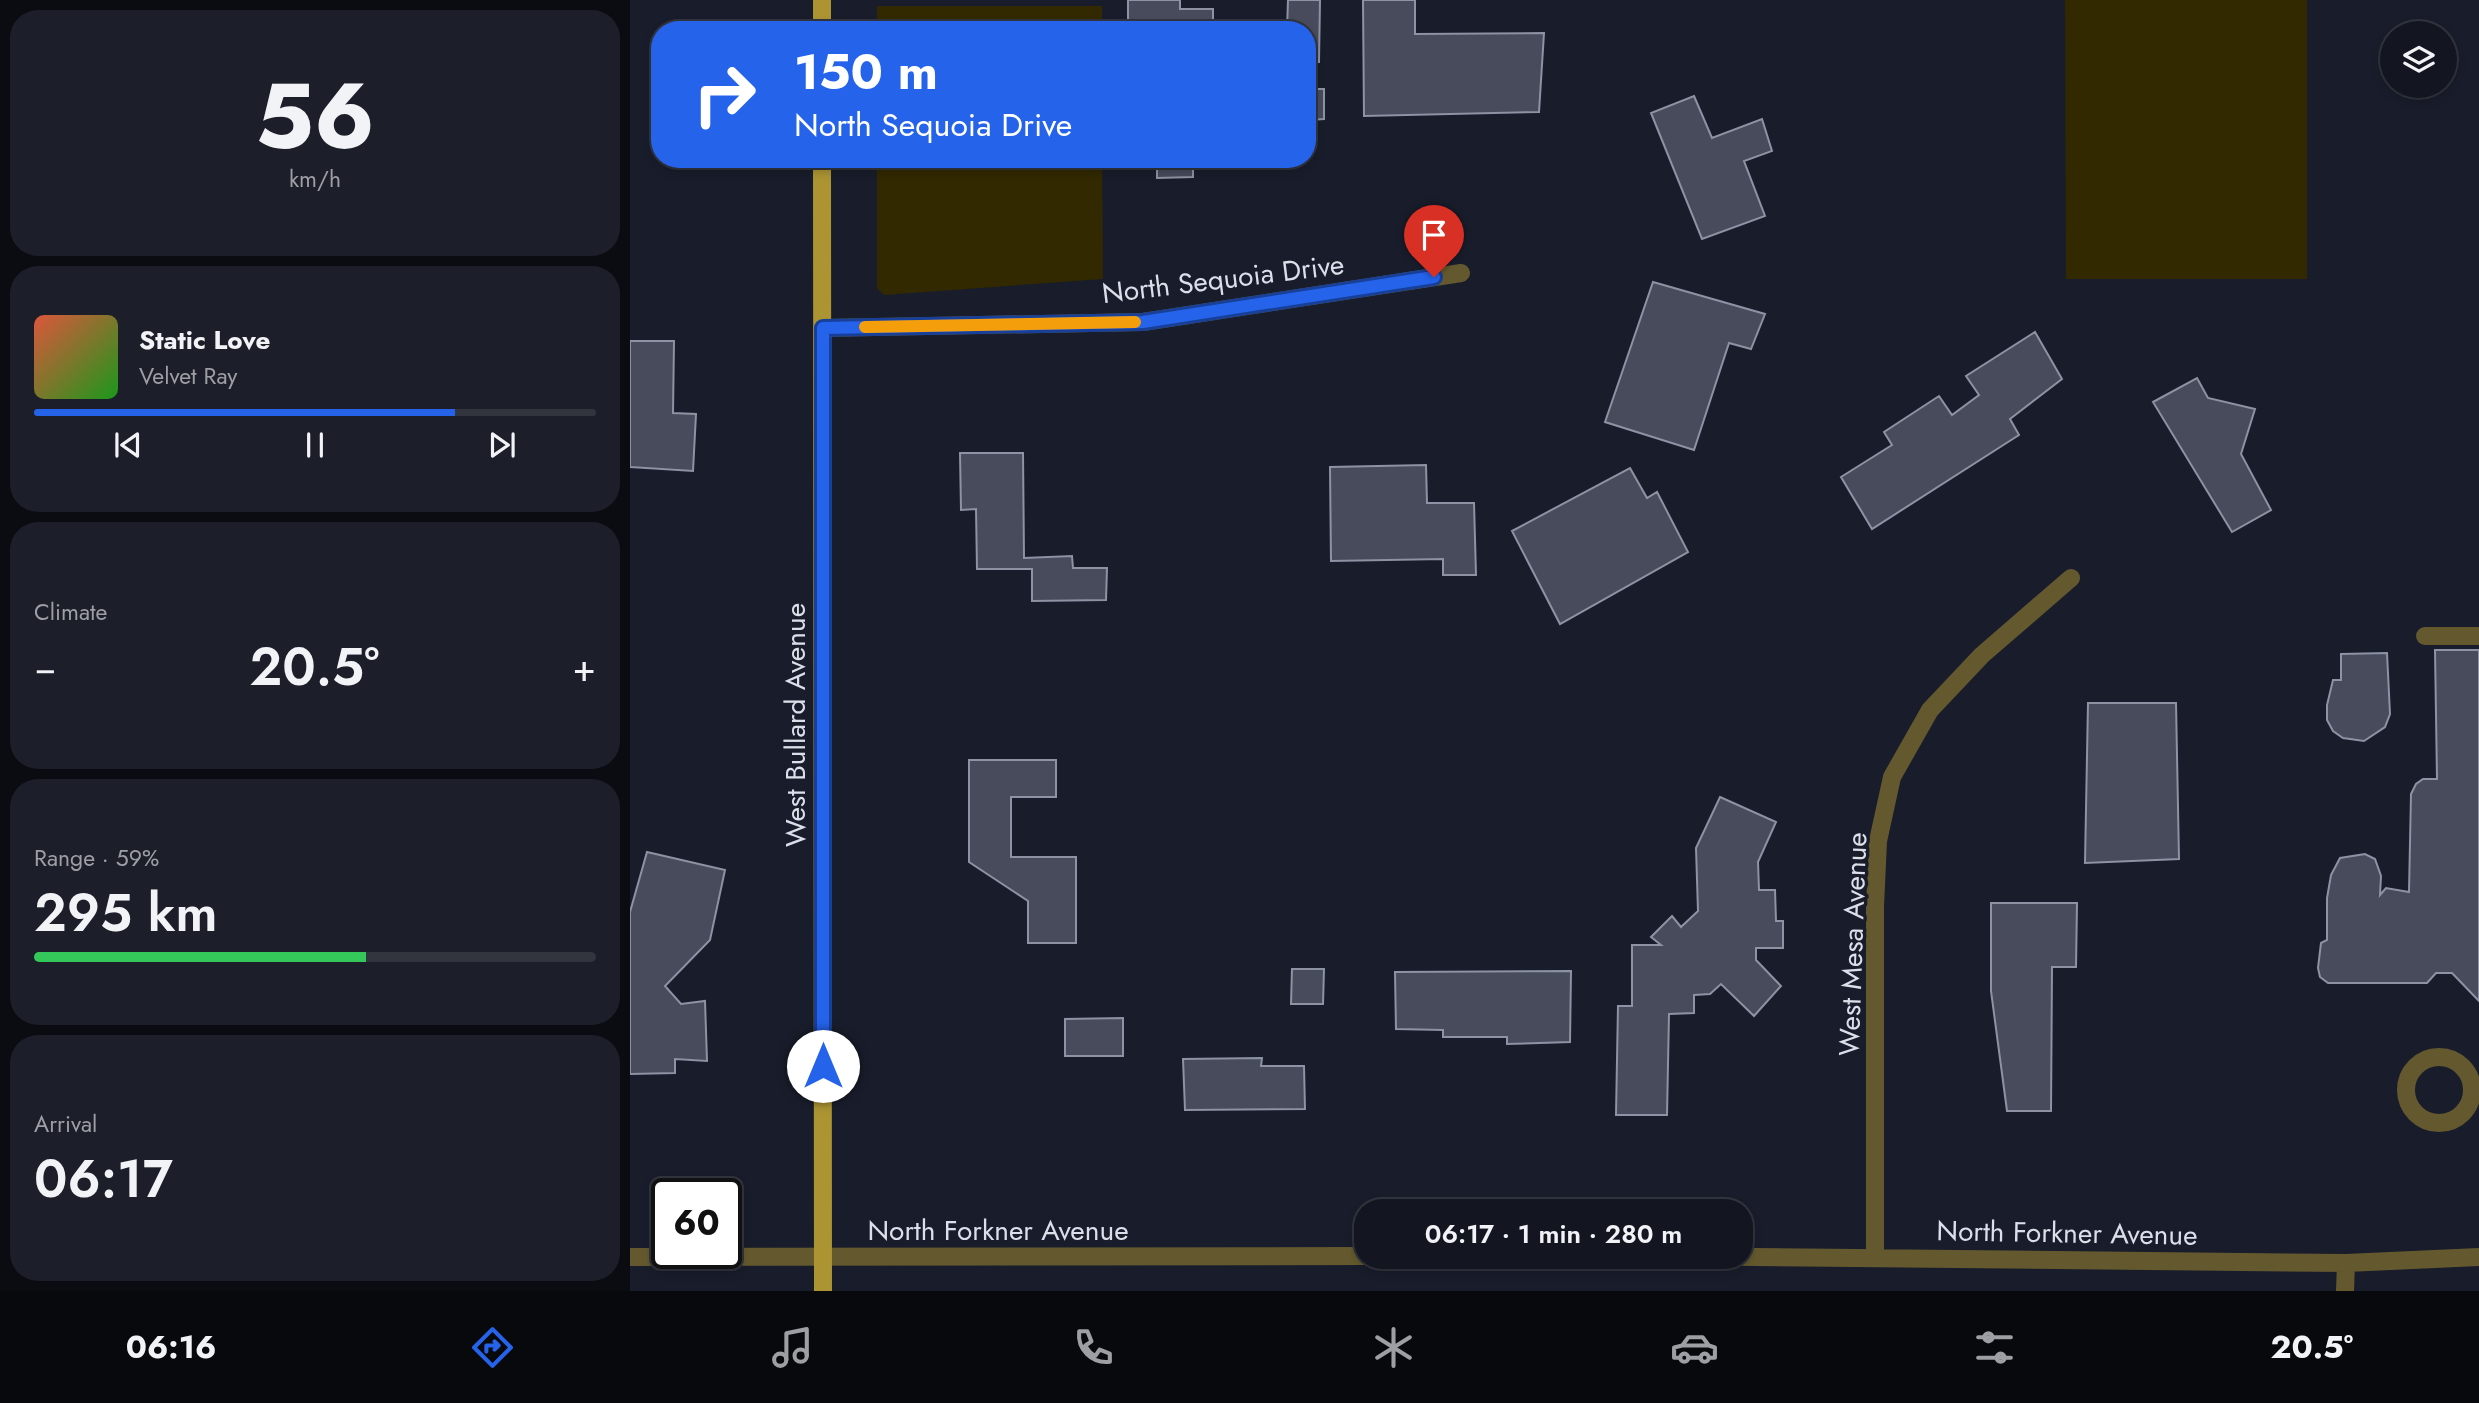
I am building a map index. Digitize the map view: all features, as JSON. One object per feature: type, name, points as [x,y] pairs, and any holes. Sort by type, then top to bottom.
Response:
[{"type":"main road","points":[[822,0],[822,21]]},
{"type":"main road","name":"West Bullard Avenue","points":[[822,168],[823,1291]]},
{"type":"street","name":"North Sequoia Drive","points":[[823,328],[1143,322],[1461,273]]},
{"type":"street","name":"West Mesa Avenue","points":[[1875,1258],[1875,906],[1878,842],[1892,777],[1930,710],[1982,655],[2071,578]]},
{"type":"street","points":[[2426,636],[2479,636]]},
{"type":"street","name":"North Forkner Avenue","points":[[630,1256],[1354,1256]]},
{"type":"street","name":"North Forkner Avenue","points":[[1753,1257],[2346,1263],[2479,1257]]},
{"type":"street","points":[[2345,1291],[2346,1263]]},
{"type":"shaded area","points":[[2065,0],[2307,0],[2307,279],[2066,279]]},
{"type":"shaded area","points":[[877,6],[1102,6],[1102,21],[877,21]]},
{"type":"shaded area","points":[[877,168],[1102,168],[1103,279],[884,295],[877,288]]},
{"type":"building","points":[[1128,0],[1180,0],[1180,9],[1213,9],[1213,21],[1128,21]]},
{"type":"building","points":[[1288,0],[1320,0],[1319,62],[1316,62],[1316,21],[1287,21]]},
{"type":"building","points":[[1363,0],[1415,0],[1415,34],[1544,33],[1539,112],[1364,116]]},
{"type":"building","points":[[1316,89],[1324,89],[1324,119],[1316,120]]},
{"type":"building","points":[[1694,96],[1712,138],[1762,119],[1772,151],[1744,161],[1765,216],[1702,239],[1651,113]]},
{"type":"building","points":[[1157,168],[1193,168],[1193,177],[1157,178]]},
{"type":"building","points":[[1653,282],[1765,314],[1751,349],[1729,343],[1694,450],[1605,422]]},
{"type":"building","points":[[2035,332],[2062,379],[2010,419],[2019,435],[1872,529],[1841,477],[1892,445],[1884,432],[1939,396],[1952,415],[1979,395],[1966,376]]},
{"type":"building","points":[[630,341],[674,341],[673,413],[696,414],[693,471],[630,467]]},
{"type":"building","points":[[2197,378],[2208,398],[2255,409],[2241,454],[2271,510],[2232,532],[2153,402]]},
{"type":"building","points":[[960,453],[1023,453],[1024,558],[1072,556],[1073,568],[1107,568],[1106,600],[1032,601],[1032,569],[977,569],[976,509],[961,510]]},
{"type":"building","points":[[1426,465],[1427,503],[1474,503],[1476,575],[1443,575],[1443,559],[1331,561],[1330,467]]},
{"type":"building","points":[[1630,468],[1647,498],[1657,492],[1688,552],[1560,624],[1512,531]]},
{"type":"building","points":[[2435,650],[2479,650],[2479,1001],[2452,973],[2436,973],[2427,983],[2328,983],[2320,977],[2318,968],[2321,943],[2327,940],[2327,898],[2331,875],[2340,858],[2365,854],[2375,859],[2381,876],[2380,895],[2386,888],[2409,892],[2411,794],[2416,784],[2423,779],[2437,779]]},
{"type":"building","points":[[2387,653],[2390,714],[2385,727],[2364,741],[2343,738],[2333,731],[2327,720],[2327,705],[2333,680],[2341,680],[2341,654]]},
{"type":"building","points":[[2088,703],[2176,703],[2179,859],[2085,863]]},
{"type":"building","points":[[969,760],[1056,760],[1056,797],[1011,797],[1011,857],[1076,857],[1076,943],[1028,943],[1028,901],[969,862]]},
{"type":"building","points":[[1720,797],[1776,822],[1758,862],[1759,890],[1775,890],[1776,921],[1783,921],[1783,948],[1756,948],[1756,960],[1781,986],[1754,1016],[1721,984],[1710,994],[1694,995],[1694,1013],[1669,1014],[1667,1115],[1616,1115],[1618,1006],[1632,1006],[1632,945],[1661,945],[1651,937],[1672,916],[1681,927],[1698,911],[1696,848]]},
{"type":"building","points":[[647,852],[725,870],[710,940],[665,986],[681,1004],[705,1001],[707,1061],[675,1059],[675,1073],[630,1074],[630,912]]},
{"type":"building","points":[[1991,903],[2077,903],[2076,967],[2052,967],[2051,1111],[2007,1111],[1991,991]]},
{"type":"building","points":[[1292,969],[1324,969],[1323,1004],[1291,1004]]},
{"type":"building","points":[[1571,971],[1570,1042],[1507,1044],[1507,1037],[1443,1037],[1443,1030],[1396,1029],[1395,972]]},
{"type":"building","points":[[1123,1018],[1123,1056],[1065,1056],[1065,1019]]},
{"type":"building","points":[[1262,1058],[1261,1066],[1304,1066],[1305,1109],[1185,1110],[1183,1059]]},
{"type":"slow traffic","points":[[865,327],[1135,322]]},
{"type":"route","points":[[823,1066],[823,328],[1143,322],[1434,277]]}]
